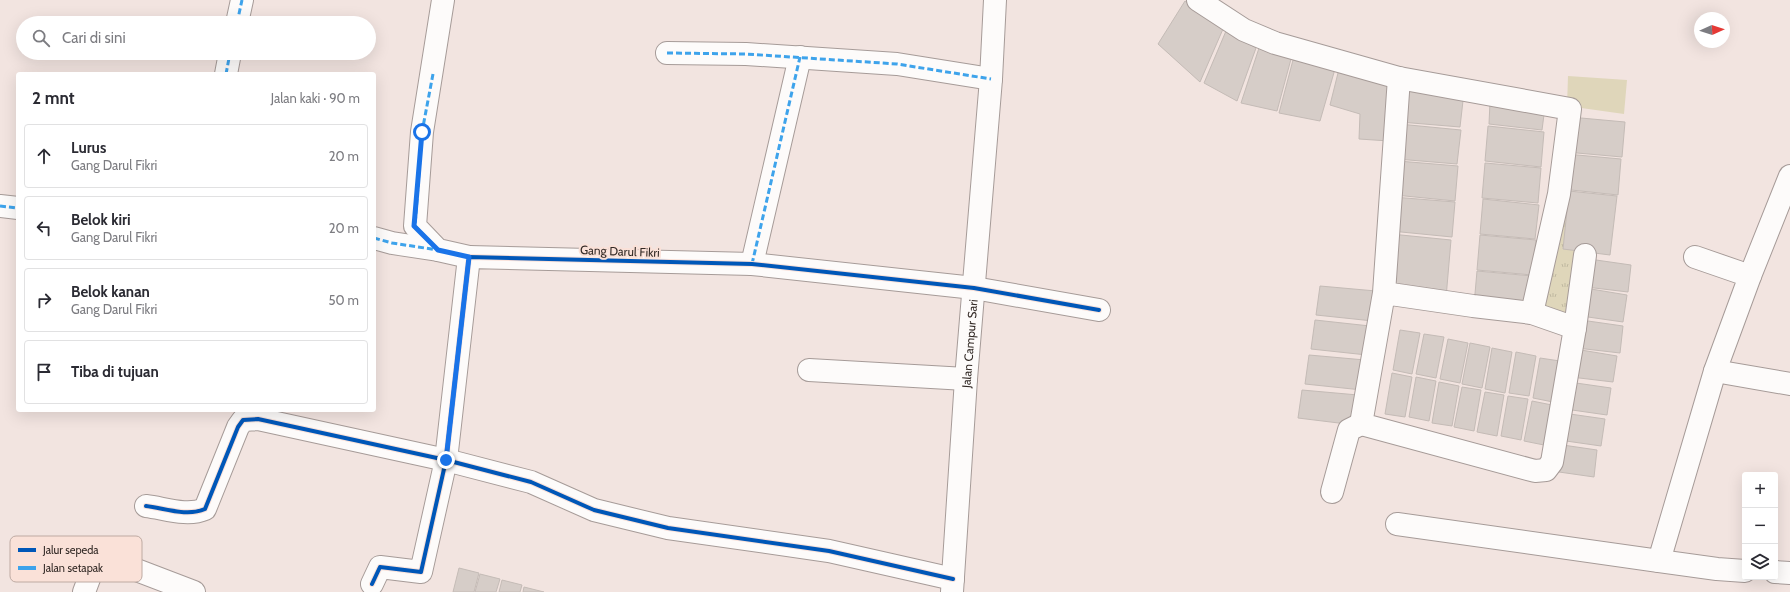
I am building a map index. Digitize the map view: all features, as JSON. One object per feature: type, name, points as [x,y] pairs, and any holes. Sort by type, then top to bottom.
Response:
[{"type":"street","points":[[239,16],[242,0]]},
{"type":"street","points":[[438,250],[414,226],[422,132],[443,0]]},
{"type":"street","name":"Jalan Campur Sari","points":[[952,585],[995,0]]},
{"type":"street","points":[[1198,0],[1244,30],[1275,43],[1399,78],[1570,109],[1559,194],[1532,313]]},
{"type":"street","points":[[667,53],[746,54],[897,64],[990,79]]},
{"type":"street","points":[[752,264],[800,57]]},
{"type":"street","points":[[226,72],[229,60]]},
{"type":"street","points":[[1361,424],[1384,294],[1399,78]]},
{"type":"street","points":[[1659,560],[1715,371],[1750,276],[1790,176]]},
{"type":"street","points":[[0,206],[16,208]]},
{"type":"street","name":"Gang Darul Fikri","points":[[376,239],[392,243],[438,250],[469,257],[752,264],[974,288],[1099,310]]},
{"type":"street","points":[[1332,492],[1349,430],[1361,424],[1536,470],[1546,470],[1552,462],[1575,328],[1585,255]]},
{"type":"street","points":[[372,584],[380,567],[421,572],[446,460],[469,257]]},
{"type":"street","points":[[1695,257],[1750,276]]},
{"type":"street","points":[[1384,294],[1532,313],[1575,328]]},
{"type":"street","points":[[809,370],[966,379]]},
{"type":"street","points":[[1715,371],[1790,384]]},
{"type":"street","points":[[146,506],[189,512],[198,512],[205,509],[238,427],[243,420],[258,419],[446,460],[531,482],[594,510],[668,528],[829,551],[952,585]]},
{"type":"street","points":[[1396,524],[1717,569],[1742,570]]},
{"type":"street","points":[[142,572],[194,592]]},
{"type":"street","points":[[1778,572],[1790,573]]},
{"type":"street","points":[[84,592],[88,582]]},
{"type":"green space","points":[[1568,76],[1627,80],[1624,114],[1567,106]]},
{"type":"green space","points":[[1559,194],[1585,257],[1575,328],[1532,313]]},
{"type":"building","points":[[1185,1],[1223,29],[1200,82],[1158,44]]},
{"type":"building","points":[[1226,31],[1256,48],[1237,101],[1204,83]]},
{"type":"building","points":[[1259,48],[1291,59],[1277,111],[1241,103]]},
{"type":"building","points":[[1293,60],[1335,69],[1320,121],[1279,113]]},
{"type":"building","points":[[1339,69],[1394,82],[1389,141],[1359,139],[1360,114],[1330,105]]},
{"type":"building","points":[[1403,86],[1464,92],[1460,127],[1400,122]]},
{"type":"building","points":[[1490,102],[1545,107],[1542,130],[1489,124]]},
{"type":"building","points":[[1570,117],[1625,122],[1622,157],[1566,152]]},
{"type":"building","points":[[1399,124],[1461,130],[1457,164],[1397,159]]},
{"type":"building","points":[[1488,126],[1544,132],[1541,167],[1485,161]]},
{"type":"building","points":[[1566,154],[1621,159],[1618,195],[1562,189]]},
{"type":"building","points":[[1398,161],[1458,166],[1455,201],[1395,195]]},
{"type":"building","points":[[1485,163],[1541,168],[1538,203],[1482,198]]},
{"type":"building","points":[[1569,191],[1617,196],[1610,255],[1563,249]]},
{"type":"building","points":[[1393,197],[1455,202],[1452,237],[1391,231]]},
{"type":"building","points":[[1483,199],[1539,205],[1535,239],[1480,234]]},
{"type":"building","points":[[1391,234],[1451,240],[1446,298],[1388,291]]},
{"type":"building","points":[[1480,235],[1536,240],[1532,275],[1477,270]]},
{"type":"building","points":[[1589,259],[1631,265],[1628,292],[1586,287]]},
{"type":"building","points":[[1477,271],[1532,276],[1529,311],[1474,305]]},
{"type":"building","points":[[1320,286],[1376,291],[1373,321],[1316,315]]},
{"type":"building","points":[[1585,288],[1627,295],[1623,322],[1581,316]]},
{"type":"building","points":[[1315,320],[1370,326],[1367,355],[1311,349]]},
{"type":"building","points":[[1581,320],[1623,326],[1620,353],[1577,348]]},
{"type":"building","points":[[1400,330],[1420,333],[1412,374],[1393,370]]},
{"type":"building","points":[[1424,334],[1444,337],[1436,378],[1416,374]]},
{"type":"building","points":[[1448,339],[1468,343],[1460,383],[1440,379]]},
{"type":"building","points":[[1470,343],[1490,347],[1482,388],[1462,384]]},
{"type":"building","points":[[1492,348],[1512,352],[1505,393],[1485,389]]},
{"type":"building","points":[[1575,349],[1617,356],[1613,382],[1571,377]]},
{"type":"building","points":[[1516,352],[1536,356],[1529,396],[1509,393]]},
{"type":"building","points":[[1309,355],[1365,360],[1362,390],[1305,384]]},
{"type":"building","points":[[1540,358],[1560,361],[1553,402],[1533,398]]},
{"type":"building","points":[[1392,373],[1412,377],[1405,417],[1385,414]]},
{"type":"building","points":[[1416,377],[1436,381],[1429,421],[1409,417]]},
{"type":"building","points":[[1439,382],[1459,386],[1452,426],[1432,423]]},
{"type":"building","points":[[1569,382],[1611,388],[1607,415],[1565,409]]},
{"type":"building","points":[[1462,387],[1481,390],[1474,431],[1454,427]]},
{"type":"building","points":[[1302,390],[1358,395],[1355,425],[1298,418]]},
{"type":"building","points":[[1485,392],[1504,395],[1497,436],[1477,432]]},
{"type":"building","points":[[1508,396],[1528,399],[1521,440],[1501,436]]},
{"type":"building","points":[[1532,401],[1552,405],[1544,445],[1524,441]]},
{"type":"building","points":[[1563,413],[1605,419],[1601,446],[1559,440]]},
{"type":"building","points":[[1556,444],[1597,450],[1594,477],[1552,471]]},
{"type":"building","points":[[459,568],[479,573],[474,592],[453,592]]},
{"type":"building","points":[[480,574],[500,579],[496,592],[475,592]]},
{"type":"building","points":[[502,580],[522,585],[520,592],[499,592]]},
{"type":"building","points":[[524,587],[544,592],[523,592]]},
{"type":"marked path","points":[[239,16],[242,0]]},
{"type":"marked path","points":[[667,53],[746,54],[897,64],[991,79]]},
{"type":"marked path","points":[[752,264],[800,57]]},
{"type":"marked path","points":[[226,72],[229,60]]},
{"type":"marked path","points":[[433,74],[422,132],[415,226],[438,250],[469,257]]},
{"type":"marked path","points":[[0,206],[16,208]]},
{"type":"marked path","points":[[376,239],[392,243],[438,250]]},
{"type":"cycle path","points":[[372,584],[380,567],[421,572],[446,460],[469,257],[752,264],[974,288],[1099,310]]},
{"type":"cycle path","points":[[146,506],[183,512],[205,509],[238,427],[243,420],[258,419],[446,460],[531,482],[594,510],[668,528],[829,551],[953,579]]},
{"type":"route","points":[[422,132],[414,226],[438,250],[469,257],[446,460]]}]
